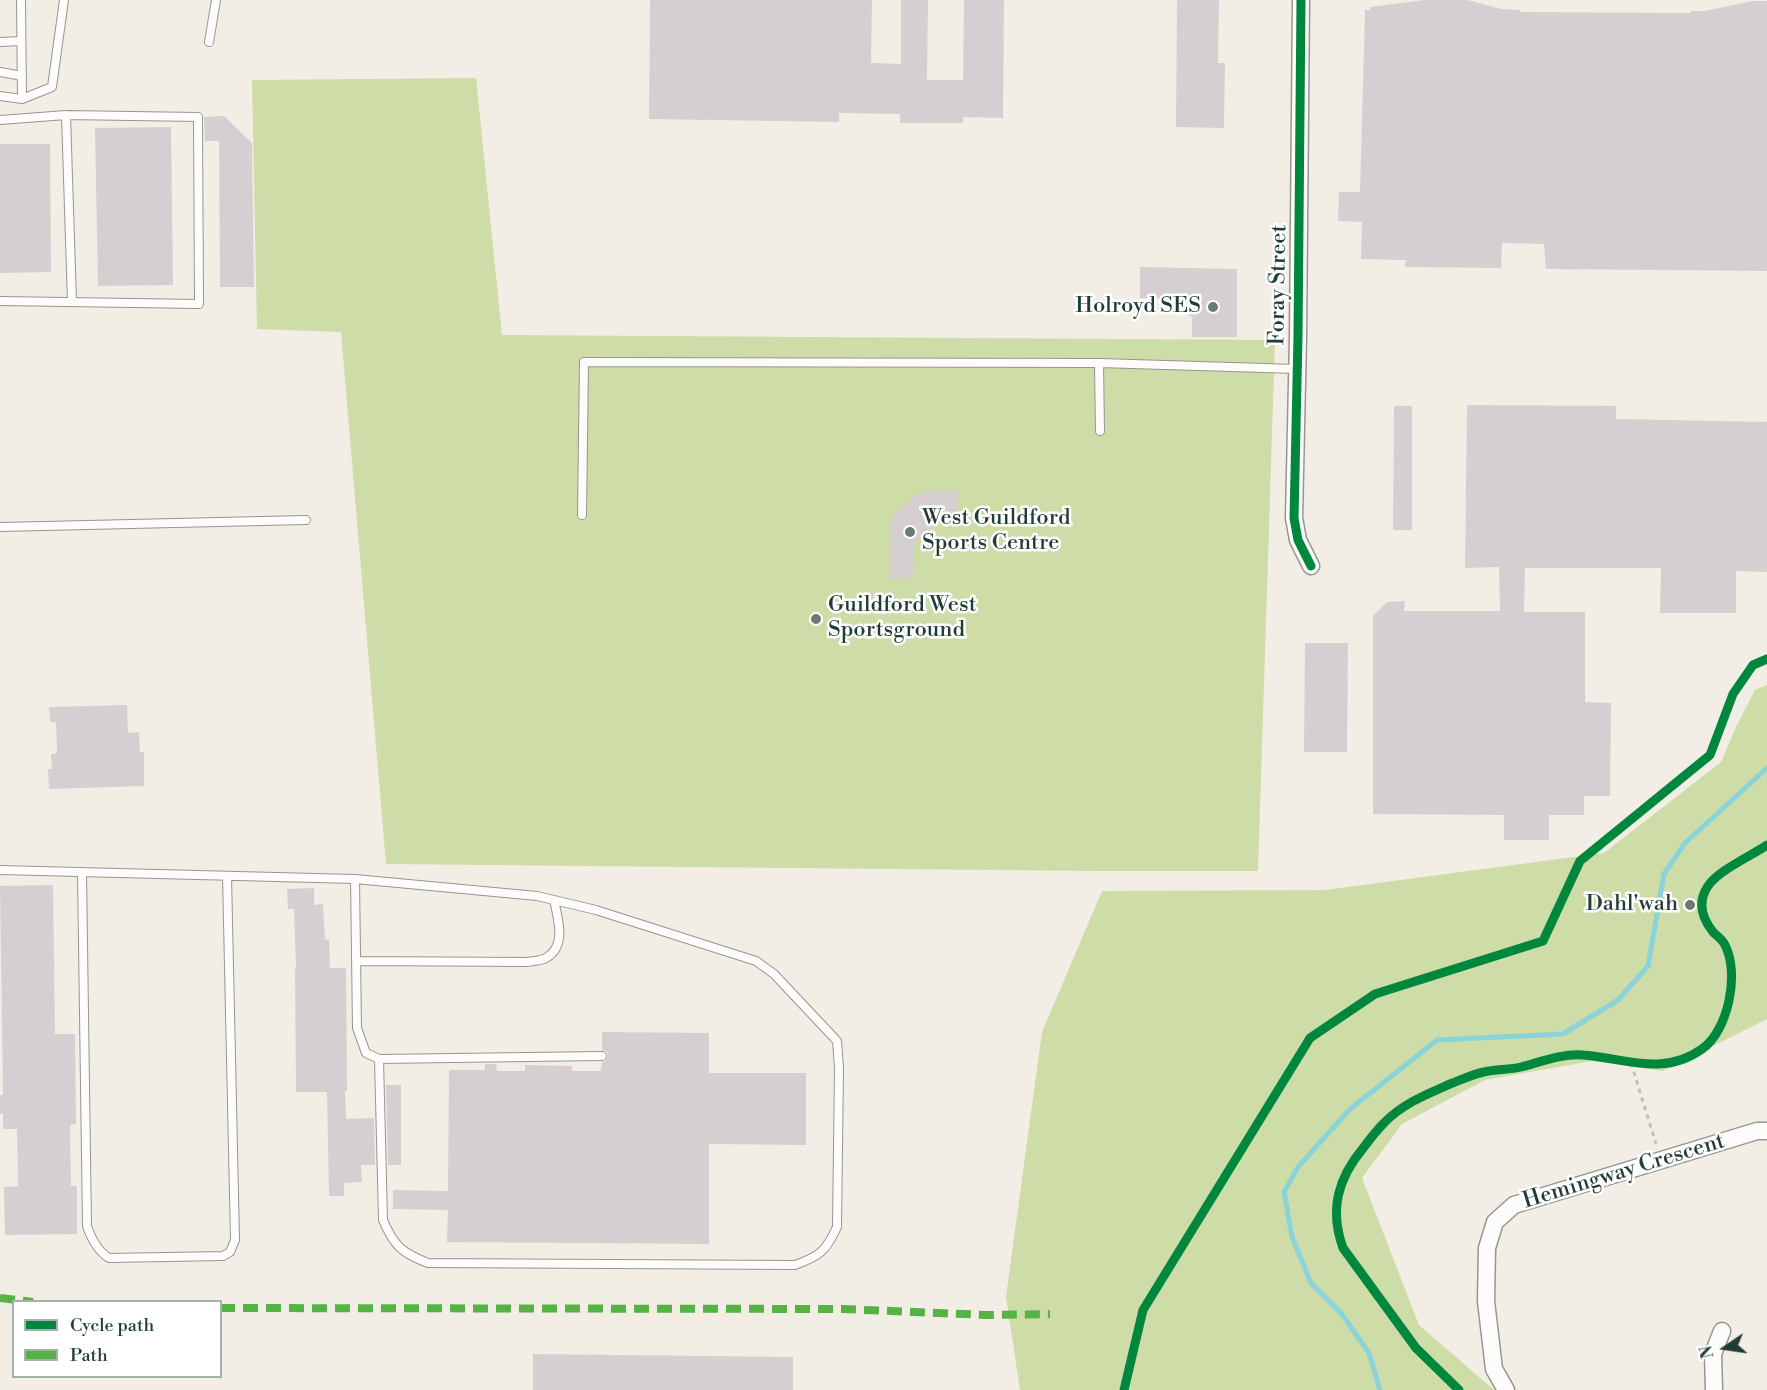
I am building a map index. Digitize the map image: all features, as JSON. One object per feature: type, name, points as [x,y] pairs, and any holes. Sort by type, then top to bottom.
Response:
[{"type":"street","name":"Foray Street","points":[[1301,0],[1298,369],[1294,518],[1298,540],[1311,566]]},
{"type":"street","name":"Hemingway Crescent","points":[[1506,1390],[1494,1369],[1486,1301],[1486,1248],[1495,1222],[1514,1205],[1757,1131],[1767,1131]]},
{"type":"street","points":[[1714,1390],[1713,1354],[1722,1331]]},
{"type":"lane","points":[[21,0],[22,99]]},
{"type":"lane","points":[[0,96],[22,99],[52,87],[64,0]]},
{"type":"lane","points":[[209,42],[216,0]]},
{"type":"lane","points":[[0,42],[21,41]]},
{"type":"lane","points":[[0,72],[22,76]]},
{"type":"lane","points":[[66,115],[72,302]]},
{"type":"lane","points":[[0,120],[66,115],[198,117],[199,304],[0,301]]},
{"type":"lane","points":[[582,515],[584,362],[1100,363],[1298,369]]},
{"type":"lane","points":[[1100,363],[1100,431]]},
{"type":"lane","points":[[0,527],[306,520]]},
{"type":"lane","points":[[0,870],[355,879],[537,896],[596,910],[756,961],[774,974],[837,1041],[840,1068],[837,1227],[827,1247],[815,1258],[795,1265],[428,1263],[407,1255],[392,1241],[383,1220],[379,1059]]},
{"type":"lane","points":[[82,872],[87,1226],[91,1238],[109,1258],[223,1256],[230,1252],[235,1240],[227,876]]},
{"type":"lane","points":[[355,879],[357,1028],[366,1053],[379,1059],[602,1056]]},
{"type":"lane","points":[[356,961],[527,962],[545,959],[557,947],[560,927],[554,900]]},
{"type":"path","points":[[1631,1063],[1661,1160]]},
{"type":"green space","name":"Guildford West Sportsground","points":[[476,78],[502,335],[1275,340],[1258,871],[386,864],[341,332],[257,329],[252,80]]},
{"type":"green space","points":[[1767,685],[1767,1019],[1663,1071],[1592,1061],[1485,1080],[1402,1124],[1362,1178],[1419,1325],[1494,1390],[1020,1390],[1006,1297],[1042,1032],[1102,891],[1325,890],[1604,853],[1721,762],[1755,690]]},
{"type":"building","points":[[650,0],[872,0],[871,63],[901,64],[901,0],[928,0],[927,80],[963,80],[964,0],[1004,0],[1003,118],[963,117],[963,123],[900,123],[900,114],[839,113],[839,122],[649,119]]},
{"type":"building","points":[[1177,0],[1219,0],[1218,63],[1225,63],[1224,128],[1176,127]]},
{"type":"building","points":[[1425,0],[1468,0],[1501,9],[1520,10],[1520,12],[1691,13],[1691,11],[1705,11],[1753,1],[1767,1],[1767,271],[1546,269],[1544,244],[1502,243],[1501,268],[1405,267],[1406,260],[1361,259],[1362,222],[1338,221],[1339,192],[1360,192],[1365,10],[1370,10],[1370,7]]},
{"type":"building","points":[[224,116],[252,143],[254,287],[220,287],[219,141],[205,141],[204,117]]},
{"type":"building","points":[[171,127],[173,285],[98,286],[95,128]]},
{"type":"building","points":[[0,144],[50,144],[51,272],[0,273]]},
{"type":"building","name":"Holroyd SES","points":[[1140,267],[1237,269],[1237,337],[1192,337],[1189,299],[1140,298]]},
{"type":"building","points":[[1467,405],[1616,406],[1616,419],[1767,422],[1767,572],[1736,571],[1736,613],[1660,613],[1661,568],[1525,568],[1524,612],[1585,612],[1585,702],[1611,703],[1610,796],[1584,796],[1584,815],[1549,815],[1549,840],[1504,840],[1504,815],[1373,814],[1373,616],[1387,602],[1405,601],[1404,611],[1500,611],[1499,567],[1465,568]]},
{"type":"building","points":[[1394,406],[1412,406],[1412,530],[1393,530]]},
{"type":"building","name":"West Guildford Sports Centre","points":[[957,491],[958,519],[941,520],[914,544],[913,579],[890,579],[892,517],[918,493]]},
{"type":"building","points":[[1305,643],[1348,643],[1347,752],[1304,752]]},
{"type":"building","points":[[127,705],[128,733],[139,732],[140,752],[144,752],[144,786],[49,789],[48,769],[52,769],[51,754],[57,753],[56,722],[50,722],[49,707]]},
{"type":"building","points":[[53,885],[55,1034],[75,1034],[76,1124],[70,1125],[71,1186],[77,1186],[77,1234],[5,1235],[4,1187],[18,1186],[17,1129],[3,1129],[3,1114],[0,1114],[0,1095],[3,1095],[0,886]]},
{"type":"building","points":[[314,888],[314,905],[323,904],[325,940],[329,939],[330,968],[346,968],[346,1119],[374,1118],[375,1165],[361,1165],[362,1182],[344,1183],[344,1196],[329,1196],[327,1092],[296,1092],[294,909],[288,909],[287,889]]},
{"type":"building","points":[[602,1032],[709,1033],[709,1073],[806,1073],[806,1145],[709,1144],[709,1244],[447,1242],[448,1210],[393,1209],[393,1190],[448,1191],[449,1070],[485,1070],[485,1064],[496,1064],[497,1071],[525,1071],[525,1065],[572,1066],[572,1071],[601,1071],[602,1062],[606,1061],[608,1056],[607,1052],[602,1050]]},
{"type":"building","points":[[386,1085],[401,1085],[401,1165],[388,1165]]},
{"type":"building","points":[[533,1354],[793,1357],[793,1390],[533,1390]]},
{"type":"waterway","points":[[1380,1390],[1369,1353],[1341,1313],[1311,1283],[1292,1237],[1284,1192],[1298,1167],[1350,1109],[1437,1040],[1563,1034],[1618,1000],[1648,966],[1664,874],[1685,843],[1767,768]]},
{"type":"marked path","points":[[0,1298],[16,1300]]},
{"type":"marked path","points":[[222,1308],[843,1309],[986,1315],[1050,1314]]},
{"type":"cycle path","points":[[1301,0],[1294,518],[1298,540],[1311,566]]},
{"type":"cycle path","points":[[1124,1390],[1143,1310],[1310,1038],[1375,994],[1543,941],[1580,861],[1710,755],[1733,694],[1753,665],[1767,659]]},
{"type":"cycle path","points":[[1459,1390],[1416,1348],[1343,1248],[1339,1234],[1337,1207],[1338,1194],[1348,1170],[1391,1116],[1424,1096],[1471,1076],[1568,1055],[1658,1064],[1673,1062],[1702,1049],[1711,1041],[1725,1016],[1731,986],[1729,957],[1725,945],[1706,921],[1702,910],[1703,898],[1708,886],[1720,874],[1767,845]]},
{"type":"place","name":"Holroyd SES","points":[[1213,307]]},
{"type":"place","name":"West Guildford Sports Centre","points":[[910,532]]},
{"type":"place","name":"Guildford West Sportsground","points":[[816,619]]},
{"type":"place","name":"Dahl'wah","points":[[1690,905]]}]
